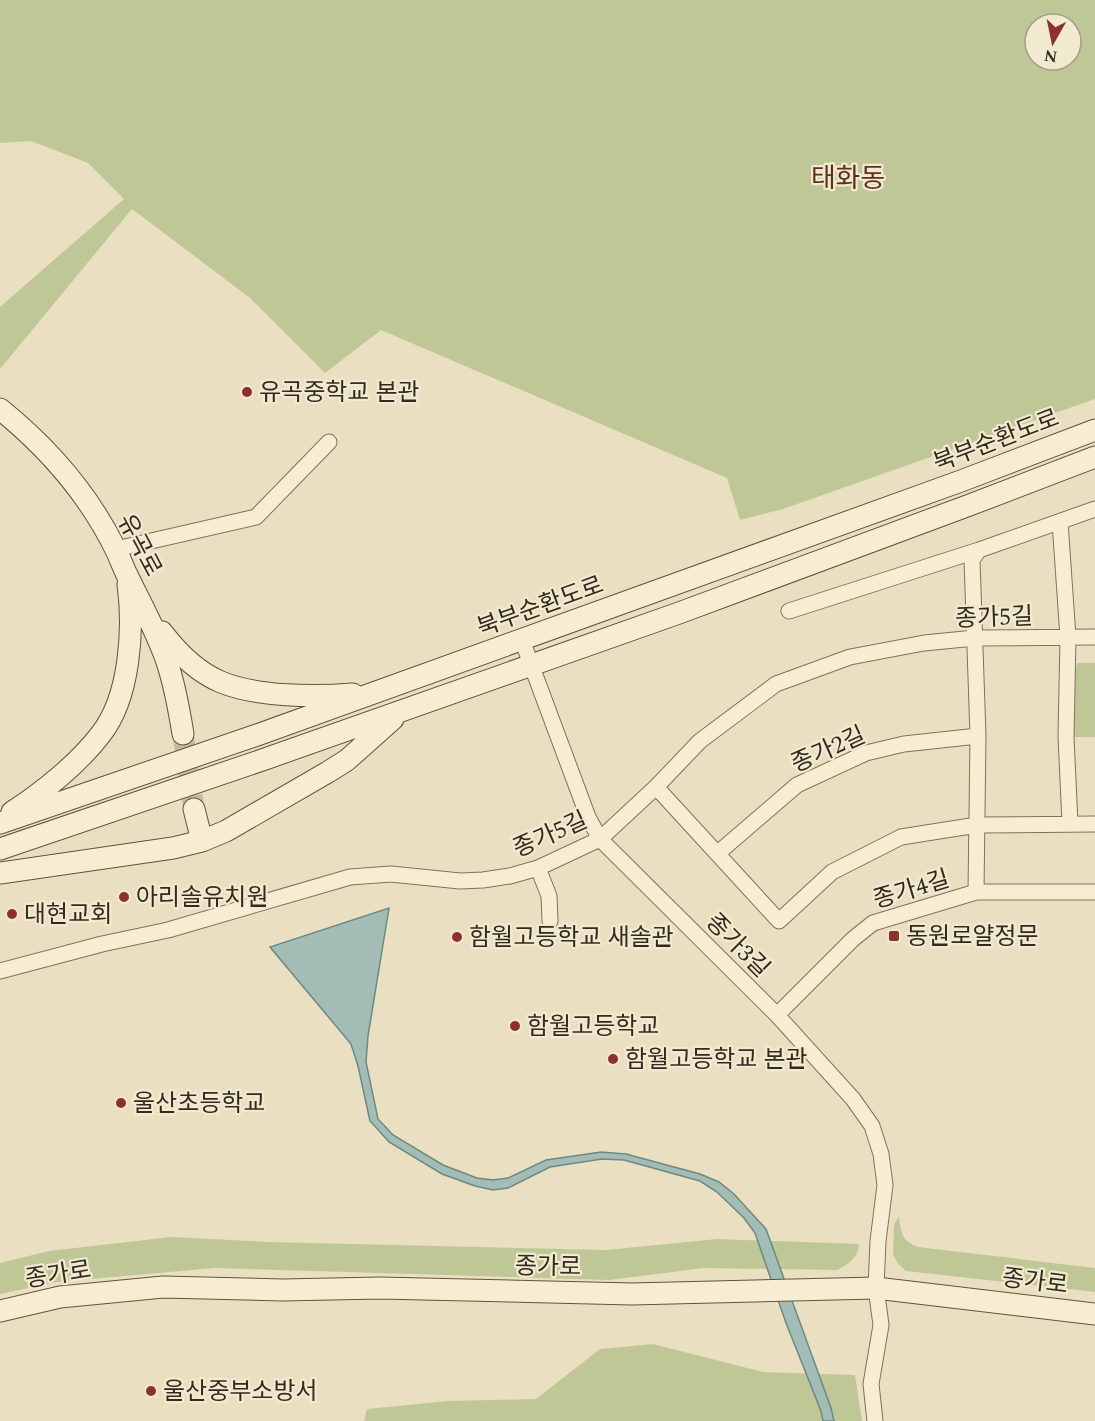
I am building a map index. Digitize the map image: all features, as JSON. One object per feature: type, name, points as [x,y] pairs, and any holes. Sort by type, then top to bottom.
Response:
[{"type":"main road","name":"유곡로","points":[[0,409],[25,429],[55,461],[95,514],[116,549],[146,609],[167,661],[178,700],[183,734]]},
{"type":"main road","name":"북부순환도로","points":[[0,822],[257,735],[961,482],[1095,430]]},
{"type":"main road","points":[[0,849],[403,711],[679,613],[1095,457]]},
{"type":"main road","points":[[0,822],[80,757],[102,733],[116,707],[125,678],[129,654],[131,615],[127,575]]},
{"type":"main road","points":[[146,609],[175,650],[204,673],[221,682],[260,691],[293,694],[333,695],[375,692]]},
{"type":"main road","points":[[0,873],[202,842],[226,831],[347,760],[403,711]]},
{"type":"main road","points":[[194,809],[202,842]]},
{"type":"main road","name":"종가로","points":[[0,1311],[60,1297],[163,1287],[282,1290],[380,1288],[632,1294],[876,1288],[1095,1314]]},
{"type":"street","points":[[116,549],[256,517],[328,442]]},
{"type":"street","points":[[789,611],[979,550],[1095,509]]},
{"type":"street","name":"종가5길","points":[[1060,522],[1068,637],[1066,737],[1070,823]]},
{"type":"street","points":[[976,892],[978,736],[972,560],[979,550]]},
{"type":"street","name":"종가5길","points":[[0,971],[102,944],[168,930],[350,877],[391,874],[460,881],[483,880],[510,876],[538,868],[600,839],[656,787],[700,741],[776,684],[850,657],[924,644],[975,638],[1095,637]]},
{"type":"street","name":"종가3길","points":[[522,640],[588,817],[600,839],[777,1016],[853,1099],[872,1126],[881,1154],[885,1185],[878,1241],[876,1288],[881,1325],[871,1384],[875,1421]]},
{"type":"street","name":"종가2길","points":[[718,853],[797,785],[866,753],[904,744],[978,736]]},
{"type":"street","points":[[656,787],[779,921],[832,872],[901,837],[977,825],[1095,824]]},
{"type":"street","points":[[538,868],[549,896],[550,921]]},
{"type":"street","name":"종가4길","points":[[777,1016],[853,939],[873,923],[976,892],[1095,892]]},
{"type":"green space","points":[[0,0],[1095,0],[1095,399],[783,509],[740,520],[727,478],[381,330],[325,373],[250,298],[132,209],[0,369],[0,307],[124,199],[88,163],[31,141],[0,143]]},
{"type":"green space","points":[[1078,663],[1095,663],[1095,737],[1071,737],[1071,673]]},
{"type":"green space","points":[[899,1217],[903,1236],[918,1247],[1095,1268],[1095,1292],[906,1271],[898,1264],[893,1254],[894,1224]]},
{"type":"green space","points":[[171,1237],[269,1242],[606,1250],[717,1239],[859,1244],[852,1260],[837,1270],[704,1268],[609,1280],[215,1268],[57,1282],[0,1294],[0,1263],[49,1251]]},
{"type":"green space","points":[[653,1344],[763,1372],[855,1375],[862,1421],[364,1421],[367,1409],[448,1401],[536,1399],[600,1349]]},
{"type":"water","points":[[389,908],[368,1036],[366,1062],[378,1119],[393,1135],[443,1165],[477,1178],[493,1180],[508,1178],[546,1160],[601,1152],[626,1154],[700,1174],[719,1182],[734,1194],[766,1229],[834,1421],[823,1421],[755,1233],[744,1218],[717,1192],[700,1181],[624,1160],[602,1159],[550,1167],[508,1188],[493,1190],[442,1174],[389,1142],[370,1121],[351,1044],[270,947]]},
{"type":"tunnel","points":[[183,734],[194,809]]},
{"type":"place","name":"유곡중학교 본관","points":[[247,392]]},
{"type":"place","name":"아리솔유치원","points":[[124,897]]},
{"type":"place","name":"대현교회","points":[[12,914]]},
{"type":"place","name":"동원로얄정문","points":[[894,936]]},
{"type":"place","name":"함월고등학교 새솔관","points":[[457,937]]},
{"type":"place","name":"함월고등학교","points":[[515,1026]]},
{"type":"place","name":"함월고등학교 본관","points":[[613,1059]]},
{"type":"place","name":"울산초등학교","points":[[121,1103]]},
{"type":"place","name":"울산중부소방서","points":[[151,1391]]},
{"type":"district","name":"태화동","points":[[848,178]]}]
